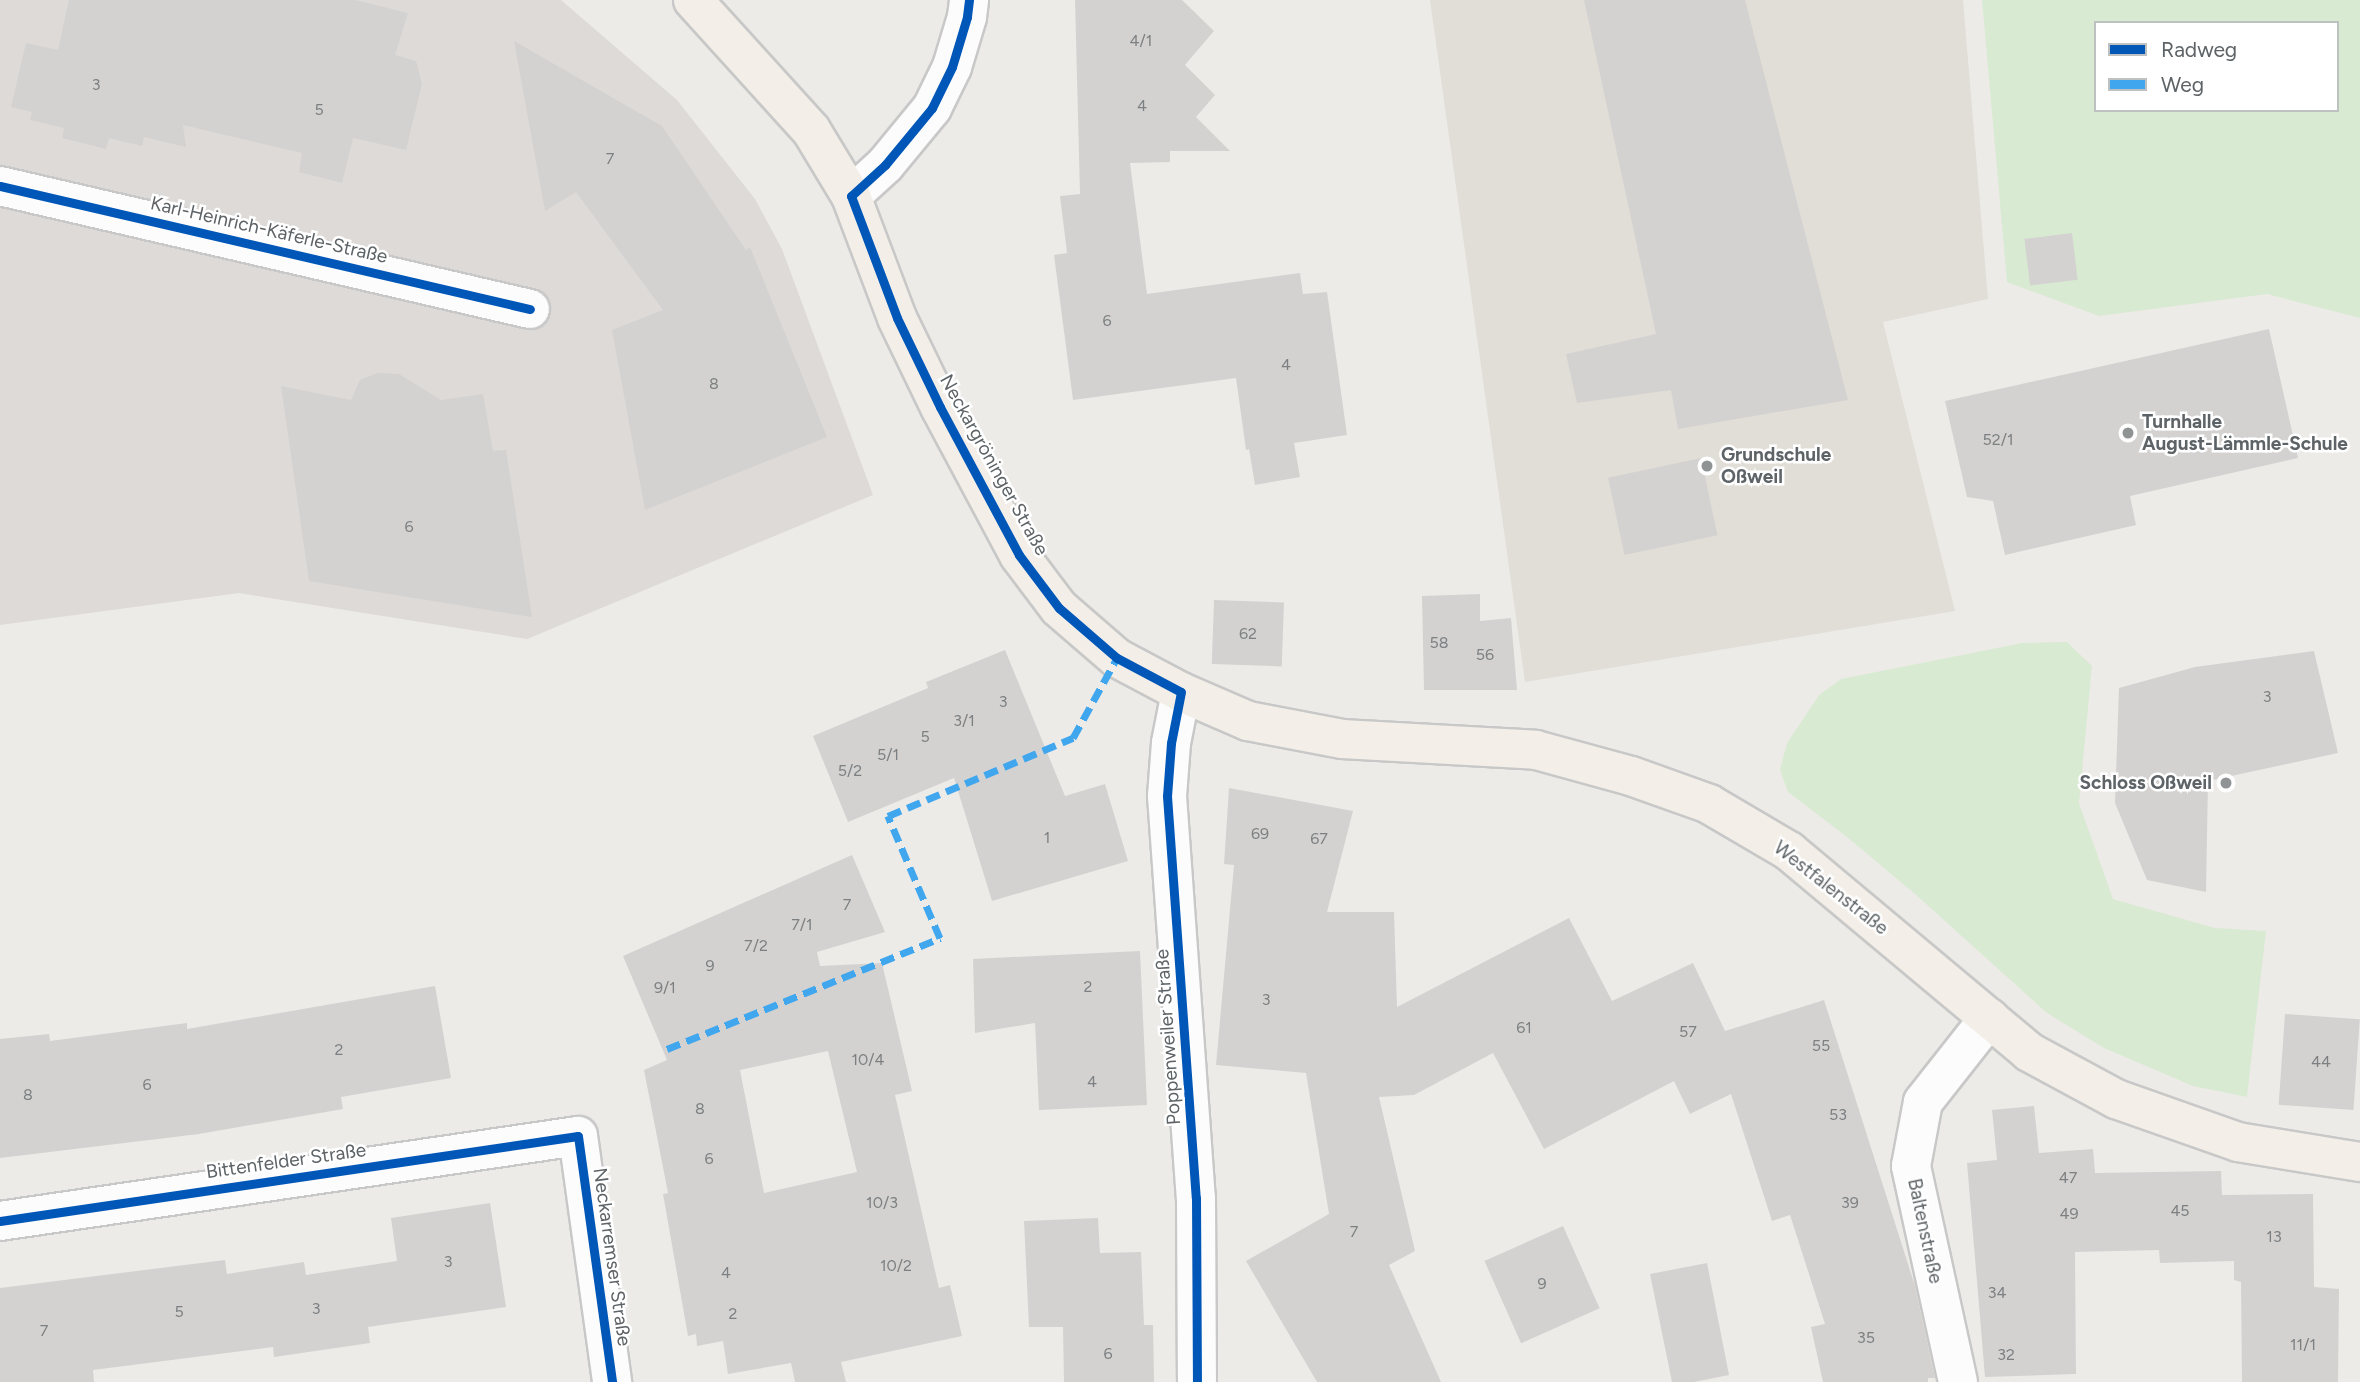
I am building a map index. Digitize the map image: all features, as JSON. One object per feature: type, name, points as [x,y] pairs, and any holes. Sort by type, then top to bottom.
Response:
[{"type":"main road","name":"Neckargröninger Straße","points":[[693,0],[811,130],[851,196],[897,318],[940,407],[1020,555],[1059,608],[1107,649],[1181,692]]},
{"type":"main road","name":"Westfalenstraße","points":[[1181,692],[1248,721],[1342,739],[1536,750],[1631,776],[1709,804],[1789,851],[2029,1052],[2116,1099],[2238,1142],[2360,1162]]},
{"type":"street","points":[[851,196],[885,165],[932,108],[952,66],[967,17],[969,0]]},
{"type":"street","name":"Karl-Heinrich-Käferle-Straße","points":[[0,186],[530,309]]},
{"type":"street","name":"Poppenweiler Straße","points":[[1181,692],[1171,743],[1167,796],[1196,1198],[1197,1382]]},
{"type":"street","name":"Baltenstraße","points":[[1958,1382],[1911,1166],[1923,1102],[1989,1018]]},
{"type":"street","name":"Bittenfelder Straße","points":[[0,1221],[578,1136]]},
{"type":"street","name":"Neckarremser Straße","points":[[578,1136],[612,1382]]},
{"type":"shaded area","points":[[0,0],[561,0],[677,100],[755,199],[782,249],[873,495],[527,639],[239,593],[0,625]]},
{"type":"shaded area","name":"Grundschule Oßweil","points":[[1430,0],[1963,0],[1988,299],[1883,322],[1955,611],[1525,682]]},
{"type":"green space","points":[[1982,0],[2360,0],[2360,318],[2267,294],[2099,316],[2007,282]]},
{"type":"green space","points":[[2067,642],[2092,666],[2079,803],[2113,899],[2215,928],[2266,931],[2247,1097],[2193,1086],[2104,1048],[2047,1013],[1915,894],[1788,792],[1780,770],[1787,743],[1819,695],[1841,679],[2022,643]]},
{"type":"building","points":[[69,0],[355,0],[408,13],[395,55],[416,61],[422,84],[406,150],[353,138],[342,183],[299,172],[302,153],[183,125],[186,147],[144,137],[142,146],[109,138],[106,149],[62,138],[64,128],[30,120],[32,112],[11,107],[26,43],[58,50]]},
{"type":"building","points":[[1075,0],[1182,0],[1214,31],[1185,65],[1215,95],[1196,117],[1230,151],[1170,151],[1170,162],[1130,163],[1147,294],[1300,273],[1303,294],[1327,292],[1347,435],[1294,443],[1300,477],[1255,485],[1249,449],[1246,450],[1236,378],[1073,400],[1054,255],[1067,253],[1060,196],[1080,194]]},
{"type":"building","points":[[1584,0],[1745,0],[1848,400],[1678,429],[1671,390],[1577,403],[1566,354],[1656,334]]},
{"type":"building","points":[[514,41],[662,126],[746,250],[750,247],[827,437],[645,510],[612,330],[663,310],[576,192],[545,211]]},
{"type":"building","points":[[2072,233],[2078,280],[2030,285],[2024,239]]},
{"type":"building","points":[[2269,329],[2298,458],[2130,496],[2136,525],[2005,555],[1993,501],[1967,497],[1945,401]]},
{"type":"building","points":[[377,373],[399,374],[441,400],[483,394],[493,451],[506,450],[532,617],[309,581],[281,386],[351,400],[360,380]]},
{"type":"building","points":[[1701,458],[1717,535],[1625,555],[1608,478]]},
{"type":"building","points":[[1480,594],[1480,621],[1511,618],[1517,690],[1424,690],[1422,596]]},
{"type":"building","points":[[1214,600],[1284,602],[1282,666],[1212,664]]},
{"type":"building","points":[[1005,650],[1065,796],[1105,784],[1128,861],[992,901],[954,778],[848,822],[813,736],[928,688],[926,682]]},
{"type":"building","points":[[2314,651],[2338,753],[2208,781],[2206,892],[2147,880],[2115,803],[2119,688],[2195,667]]},
{"type":"building","points":[[1229,788],[1353,811],[1327,912],[1394,912],[1397,1007],[1569,918],[1612,1001],[1693,963],[1725,1031],[1824,1000],[1915,1286],[1935,1378],[1928,1378],[1928,1382],[1823,1382],[1811,1327],[1825,1324],[1790,1215],[1772,1221],[1731,1094],[1690,1114],[1674,1081],[1544,1149],[1493,1053],[1414,1095],[1379,1097],[1415,1251],[1389,1265],[1441,1382],[1317,1382],[1246,1261],[1329,1214],[1306,1073],[1216,1065],[1234,865],[1224,864]]},
{"type":"building","points":[[852,855],[885,932],[817,952],[820,966],[882,963],[912,1091],[895,1095],[939,1288],[950,1285],[962,1336],[841,1362],[846,1382],[795,1382],[791,1363],[728,1374],[723,1341],[697,1346],[696,1334],[688,1336],[663,1194],[668,1193],[644,1070],[667,1060],[623,956]],"holes":[[[828,1051],[857,1172],[764,1193],[740,1070]]]},
{"type":"building","points":[[1140,951],[1147,1105],[1039,1110],[1035,1023],[975,1033],[973,959]]},
{"type":"building","points":[[435,986],[451,1078],[341,1097],[343,1109],[199,1134],[0,1158],[0,1039],[49,1034],[50,1041],[187,1023],[187,1029]]},
{"type":"building","points":[[2285,1014],[2360,1019],[2353,1110],[2279,1105]]},
{"type":"building","points":[[2034,1106],[2039,1153],[2093,1149],[2095,1173],[2221,1171],[2222,1195],[2313,1194],[2314,1287],[2339,1289],[2338,1382],[2242,1382],[2241,1282],[2234,1280],[2234,1261],[2160,1263],[2159,1250],[2075,1252],[2076,1374],[1985,1377],[1967,1163],[1997,1160],[1992,1110]]},
{"type":"building","points":[[490,1203],[506,1307],[368,1327],[370,1343],[274,1357],[273,1347],[93,1370],[94,1382],[0,1382],[0,1288],[225,1260],[227,1274],[304,1262],[306,1275],[397,1261],[391,1218]]},
{"type":"building","points":[[1098,1218],[1100,1253],[1141,1252],[1144,1325],[1153,1325],[1154,1382],[1064,1382],[1063,1327],[1029,1327],[1024,1221]]},
{"type":"building","points":[[1563,1226],[1600,1308],[1521,1343],[1484,1261]]},
{"type":"building","points":[[1707,1263],[1729,1375],[1694,1382],[1672,1382],[1650,1274]]},
{"type":"marked path","points":[[667,1049],[940,938],[888,816],[1073,738],[1117,658]]},
{"type":"cycle path","points":[[969,0],[967,17],[952,67],[932,108],[885,165],[851,196],[897,318],[940,407],[1019,555],[1059,608],[1117,658],[1181,692],[1171,743],[1167,796],[1196,1198],[1197,1382]]},
{"type":"cycle path","points":[[0,186],[530,309]]},
{"type":"cycle path","points":[[0,1221],[578,1136],[612,1382]]},
{"type":"place","name":"Turnhalle August-Lämmle-Schule","points":[[2128,433]]},
{"type":"place","name":"Grundschule Oßweil","points":[[1707,466]]},
{"type":"place","name":"Schloss Oßweil","points":[[2226,783]]}]
